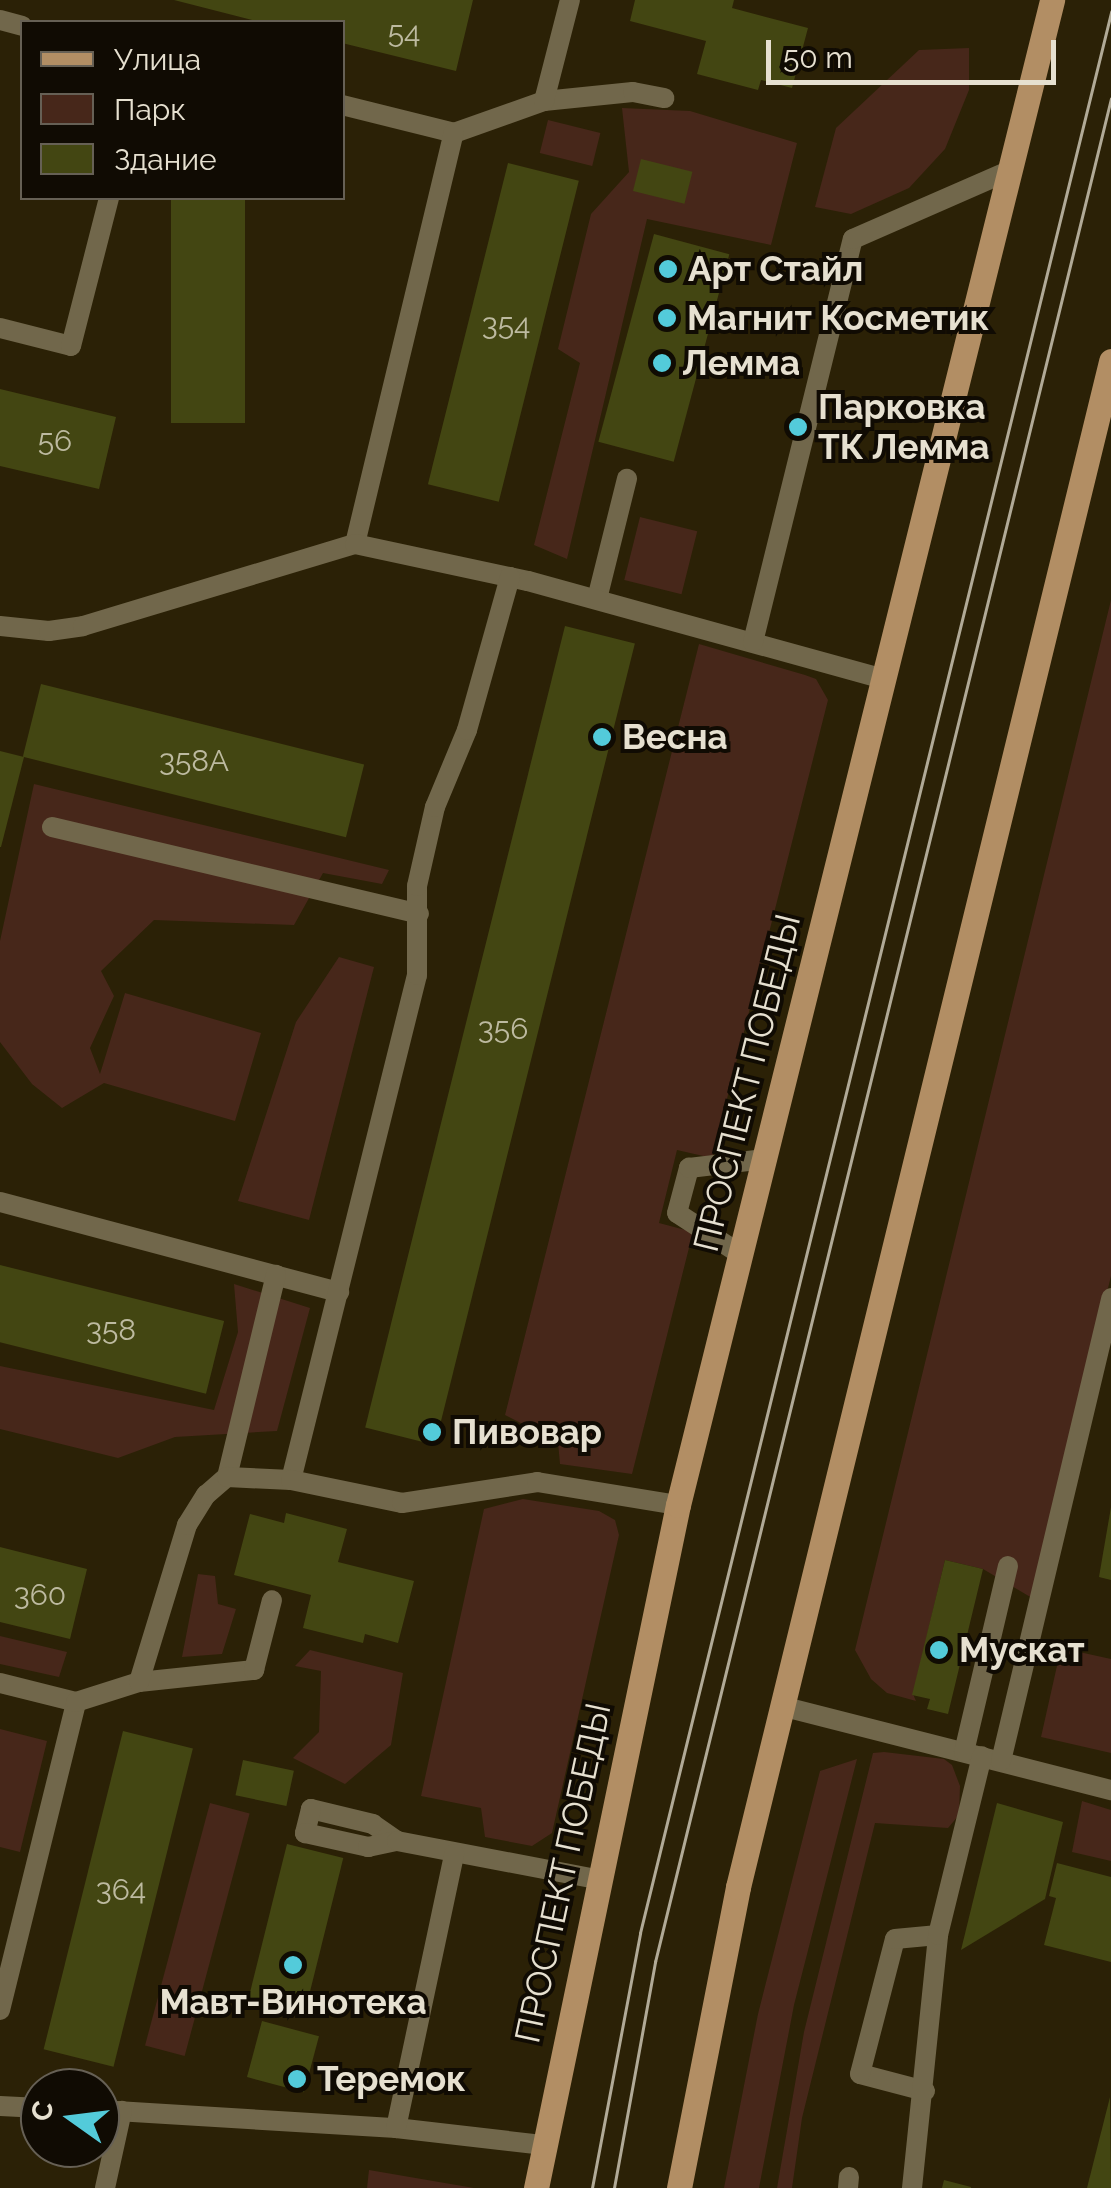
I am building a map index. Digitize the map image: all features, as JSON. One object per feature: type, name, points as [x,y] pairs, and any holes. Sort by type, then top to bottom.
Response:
[{"type":"main road","name":"ПРОСПЕКТ ПОБЕДЫ","points":[[536,2188],[596,1879],[678,1505],[1052,0]]},
{"type":"main road","points":[[678,2188],[738,1887],[1111,361]]},
{"type":"lane","points":[[544,101],[570,0]]},
{"type":"lane","points":[[345,106],[454,133],[544,101],[632,92],[664,98]]},
{"type":"lane","points":[[355,544],[454,133]]},
{"type":"lane","points":[[753,642],[852,239],[1009,172]]},
{"type":"lane","points":[[0,328],[71,346],[108,200]]},
{"type":"lane","points":[[596,599],[627,479]]},
{"type":"lane","points":[[0,626],[50,631],[82,626],[355,544],[510,576],[884,679]]},
{"type":"lane","points":[[291,1480],[417,975],[416,886],[435,808],[467,730],[510,576]]},
{"type":"lane","points":[[52,827],[419,914]]},
{"type":"lane","points":[[740,1254],[678,1213],[689,1168],[764,1159]]},
{"type":"lane","points":[[0,1202],[339,1292]]},
{"type":"lane","points":[[139,1682],[187,1525],[206,1495],[227,1477],[276,1275]]},
{"type":"lane","points":[[912,2188],[925,2091],[938,1935],[982,1756],[1111,1300]]},
{"type":"lane","points":[[227,1477],[291,1480],[402,1503],[537,1482],[678,1505]]},
{"type":"lane","points":[[982,1756],[1008,1566]]},
{"type":"lane","points":[[0,1683],[76,1702],[139,1682],[254,1670],[272,1600]]},
{"type":"lane","points":[[0,2010],[76,1702]]},
{"type":"lane","points":[[782,1706],[1111,1790]]},
{"type":"lane","points":[[396,1841],[596,1879]]},
{"type":"lane","points":[[396,2128],[454,1854]]},
{"type":"lane","points":[[925,2091],[860,2074],[895,1939],[938,1935]]},
{"type":"lane","points":[[105,2188],[122,2112],[396,2128],[542,2145]]},
{"type":"green space","points":[[969,48],[969,90],[945,149],[909,188],[851,214],[815,207],[836,128],[919,50]]},
{"type":"green space","points":[[622,108],[690,111],[797,143],[771,245],[647,219],[567,559],[534,545],[580,363],[558,349],[591,214],[629,172]]},
{"type":"green space","points":[[548,120],[600,133],[592,166],[540,153]]},
{"type":"green space","points":[[640,517],[697,531],[682,594],[624,580]]},
{"type":"green space","points":[[1111,600],[1111,1276],[1032,1598],[983,1569],[945,1560],[913,1694],[916,1701],[887,1693],[871,1679],[855,1650]]},
{"type":"green space","points":[[699,644],[816,679],[828,700],[712,1158],[677,1150],[659,1223],[693,1232],[632,1474],[560,1464],[558,1442],[505,1415]]},
{"type":"green space","points":[[34,784],[389,870],[382,884],[323,873],[294,925],[154,920],[101,971],[114,996],[90,1048],[100,1074],[125,993],[261,1033],[235,1121],[104,1083],[62,1108],[32,1084],[0,1042],[0,941]]},
{"type":"green space","points":[[339,957],[374,967],[309,1220],[238,1201],[296,1022]]},
{"type":"green space","points":[[234,1284],[310,1308],[277,1431],[175,1437],[118,1458],[0,1429],[0,1366],[214,1410],[238,1332]]},
{"type":"green space","points":[[523,1499],[599,1511],[615,1520],[619,1535],[552,1833],[532,1846],[485,1837],[481,1808],[421,1796],[484,1509]]},
{"type":"green space","points":[[198,1574],[215,1576],[218,1604],[236,1609],[222,1654],[182,1657]]},
{"type":"green space","points":[[0,1636],[67,1652],[59,1677],[0,1664]]},
{"type":"green space","points":[[1061,1648],[1111,1659],[1111,1753],[1041,1737]]},
{"type":"green space","points":[[310,1650],[403,1673],[391,1745],[345,1784],[293,1758],[319,1732],[321,1671],[295,1666]]},
{"type":"green space","points":[[0,1729],[47,1741],[20,1852],[0,1847]]},
{"type":"green space","points":[[873,1753],[944,1759],[952,1765],[960,1786],[959,1815],[948,1828],[875,1823],[802,2118],[792,2188],[777,2188],[804,2032]]},
{"type":"green space","points":[[857,1759],[794,2005],[759,2188],[724,2188],[758,2014],[820,1771]]},
{"type":"green space","points":[[1082,1801],[1111,1810],[1111,1861],[1072,1852]]},
{"type":"green space","points":[[210,1803],[250,1814],[185,2056],[145,2045]]},
{"type":"green space","points":[[369,2170],[474,2188],[367,2188]]},
{"type":"building","points":[[174,0],[473,0],[456,71],[345,44],[345,20],[252,20]]},
{"type":"building","points":[[635,0],[734,0],[732,8],[808,28],[792,88],[761,80],[758,90],[697,74],[706,41],[630,21]]},
{"type":"building","points":[[641,159],[692,172],[684,204],[633,191]]},
{"type":"building","points":[[508,163],[579,181],[499,502],[428,484]]},
{"type":"building","points":[[171,200],[245,200],[245,423],[171,423]]},
{"type":"building","name":"Лемма","points":[[654,234],[729,254],[674,462],[598,442]]},
{"type":"building","points":[[0,389],[116,417],[99,489],[0,466]]},
{"type":"building","points":[[565,626],[635,643],[435,1445],[365,1427]]},
{"type":"building","points":[[41,684],[364,765],[346,837],[23,757]]},
{"type":"building","points":[[0,751],[24,757],[1,847],[0,847]]},
{"type":"building","points":[[0,1265],[224,1321],[206,1394],[0,1342]]},
{"type":"building","points":[[1111,1507],[1111,1580],[1099,1577]]},
{"type":"building","points":[[286,1513],[347,1529],[338,1562],[414,1581],[398,1643],[365,1634],[363,1643],[303,1628],[311,1595],[234,1575],[250,1514],[284,1523]]},
{"type":"building","points":[[0,1547],[87,1569],[70,1639],[0,1622]]},
{"type":"building","points":[[945,1560],[983,1569],[948,1714],[927,1709],[930,1699],[912,1695]]},
{"type":"building","points":[[123,1731],[193,1748],[114,2067],[44,2049]]},
{"type":"building","points":[[243,1760],[294,1771],[286,1806],[236,1795]]},
{"type":"building","points":[[997,1803],[1063,1822],[1045,1899],[961,1950]]},
{"type":"building","points":[[287,1844],[343,1858],[304,2016],[248,2002]]},
{"type":"building","points":[[1057,1863],[1111,1877],[1111,1962],[1044,1945],[1056,1898],[1049,1896]]},
{"type":"building","points":[[262,2021],[319,2036],[304,2092],[247,2077]]},
{"type":"building","points":[[1110,2097],[1111,2188],[1087,2188]]},
{"type":"building","points":[[944,2180],[971,2187],[971,2188],[942,2188]]},
{"type":"tram line","points":[[592,2188],[640,1933],[1111,12]]},
{"type":"tram line","points":[[614,2188],[655,1962],[1111,99]]},
{"type":"place","name":"Арт Стайл","points":[[668,269]]},
{"type":"place","name":"Магнит Косметик","points":[[667,318]]},
{"type":"place","name":"Лемма","points":[[662,363]]},
{"type":"place","name":"Парковка ТК Лемма","points":[[798,427]]},
{"type":"place","name":"Весна","points":[[602,737]]},
{"type":"place","name":"Пивовар","points":[[432,1432]]},
{"type":"place","name":"Мускат","points":[[939,1650]]},
{"type":"place","name":"Мавт-Винотека","points":[[293,1965]]},
{"type":"place","name":"Теремок","points":[[297,2079]]}]
